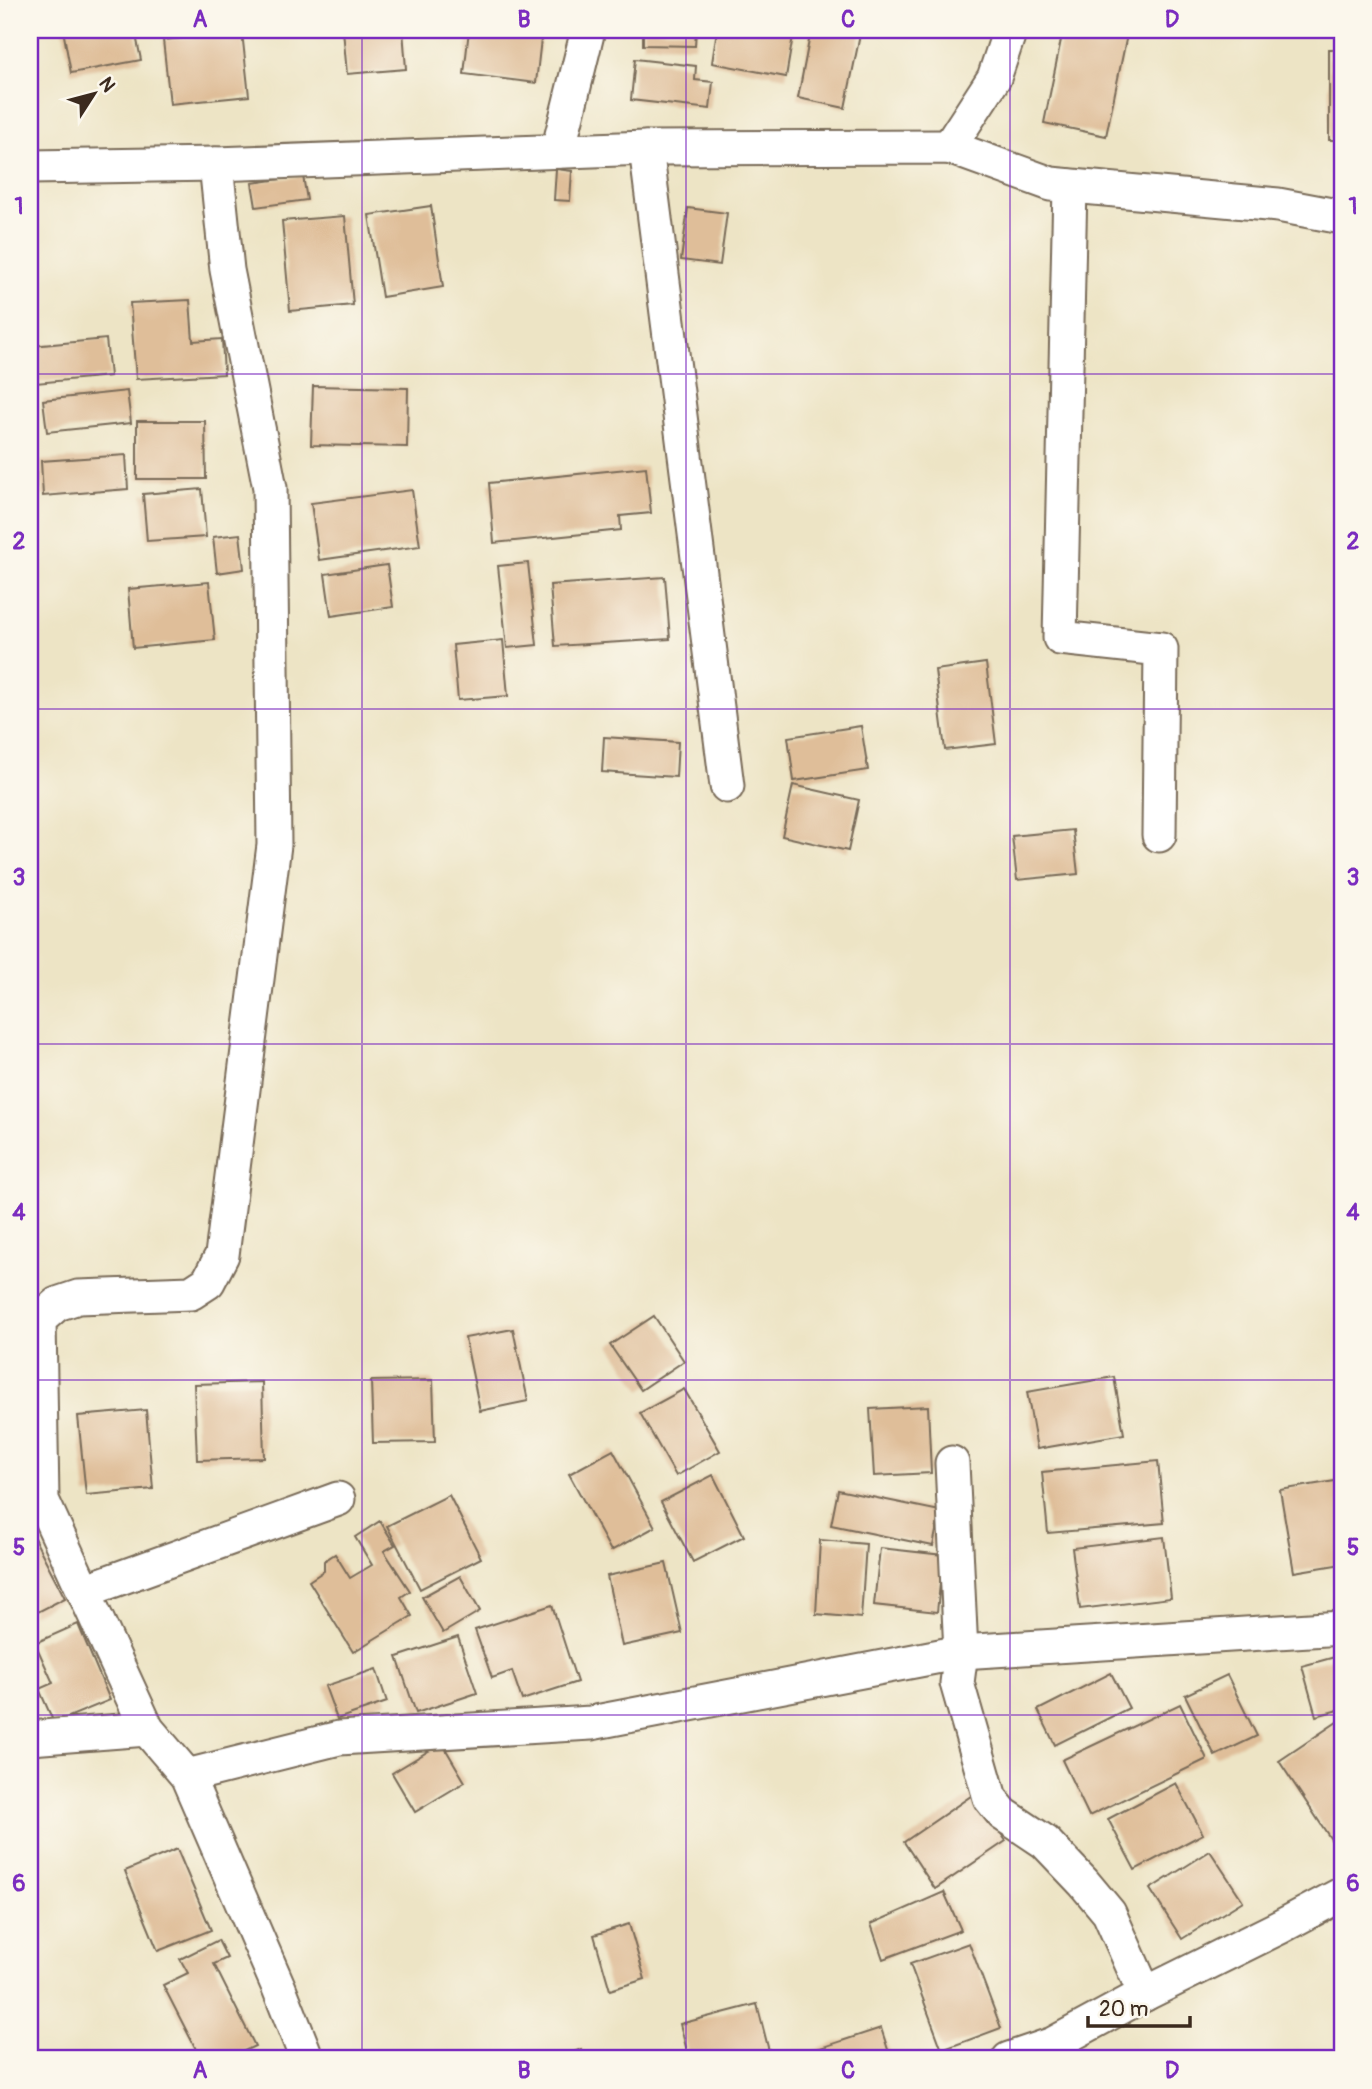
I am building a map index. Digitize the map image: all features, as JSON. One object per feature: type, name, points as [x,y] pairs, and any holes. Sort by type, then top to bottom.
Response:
[{"type":"street","points":[[558,151],[588,30]]},
{"type":"street","points":[[949,147],[994,78],[1010,30]]},
{"type":"street","points":[[30,167],[216,164],[646,148],[949,147],[1051,184],[1278,205],[1342,217]]},
{"type":"street","points":[[646,148],[727,786]]},
{"type":"street","points":[[216,164],[227,270],[270,488],[274,845],[222,1255],[208,1282],[191,1293],[78,1297],[57,1304],[39,1320],[42,1500],[147,1729],[187,1776],[307,2059]]},
{"type":"street","points":[[1070,186],[1060,638],[1161,649],[1160,835]]},
{"type":"street","points":[[952,1463],[961,1652],[957,1683],[990,1798],[1003,1814],[1045,1842],[1109,1913],[1145,1994]]},
{"type":"street","points":[[84,1591],[338,1499]]},
{"type":"street","points":[[187,1776],[339,1738],[591,1723],[961,1652],[1342,1628]]},
{"type":"street","points":[[30,1738],[147,1729]]},
{"type":"street","points":[[1009,2059],[1053,2044],[1342,1894]]},
{"type":"building","points":[[63,30],[135,30],[141,60],[71,73]]},
{"type":"building","points":[[343,30],[403,30],[406,69],[347,74]]},
{"type":"building","points":[[469,30],[542,30],[536,83],[464,74]]},
{"type":"building","points":[[643,30],[696,30],[695,46],[643,45]]},
{"type":"building","points":[[717,30],[794,30],[786,77],[712,63]]},
{"type":"building","points":[[811,30],[861,30],[845,108],[798,98]]},
{"type":"building","points":[[1063,30],[1128,30],[1106,136],[1044,123]]},
{"type":"building","points":[[242,32],[249,96],[170,104],[163,40]]},
{"type":"building","points":[[1329,49],[1342,49],[1342,140],[1329,140]]},
{"type":"building","points":[[635,59],[696,66],[695,80],[713,82],[710,109],[631,100]]},
{"type":"building","points":[[556,169],[572,171],[570,201],[554,200]]},
{"type":"building","points":[[303,176],[307,200],[256,207],[252,183]]},
{"type":"building","points":[[431,206],[443,287],[382,297],[369,215]]},
{"type":"building","points":[[688,208],[727,213],[720,265],[681,260]]},
{"type":"building","points":[[345,216],[353,305],[290,311],[282,221]]},
{"type":"building","points":[[190,300],[193,341],[222,339],[224,374],[136,379],[130,303]]},
{"type":"building","points":[[106,339],[110,376],[36,383],[32,346]]},
{"type":"building","points":[[313,386],[408,388],[407,447],[311,445]]},
{"type":"building","points":[[127,391],[131,423],[47,432],[43,400]]},
{"type":"building","points":[[30,402],[36,402],[35,522],[30,522]]},
{"type":"building","points":[[137,421],[205,421],[206,479],[137,479]]},
{"type":"building","points":[[126,455],[128,489],[43,496],[41,461]]},
{"type":"building","points":[[646,467],[651,513],[620,516],[621,530],[494,543],[489,483]]},
{"type":"building","points":[[202,489],[206,537],[147,541],[143,494]]},
{"type":"building","points":[[412,490],[420,546],[319,560],[311,503]]},
{"type":"building","points":[[240,534],[244,569],[217,573],[213,537]]},
{"type":"building","points":[[528,563],[537,645],[507,648],[498,566]]},
{"type":"building","points":[[387,565],[393,607],[331,616],[325,574]]},
{"type":"building","points":[[665,577],[670,639],[555,646],[550,585]]},
{"type":"building","points":[[209,582],[215,640],[133,648],[128,589]]},
{"type":"building","points":[[503,640],[508,696],[458,700],[453,645]]},
{"type":"building","points":[[986,663],[996,744],[945,750],[935,670]]},
{"type":"building","points":[[861,726],[868,770],[794,781],[788,737]]},
{"type":"building","points":[[604,737],[678,742],[676,777],[602,772]]},
{"type":"building","points":[[793,785],[859,800],[848,851],[782,836]]},
{"type":"building","points":[[1073,830],[1078,874],[1017,880],[1012,836]]},
{"type":"building","points":[[654,1316],[684,1361],[641,1390],[610,1345]]},
{"type":"building","points":[[513,1329],[528,1401],[480,1411],[465,1338]]},
{"type":"building","points":[[1114,1377],[1124,1434],[1037,1449],[1027,1392]]},
{"type":"building","points":[[433,1380],[435,1442],[373,1443],[371,1381]]},
{"type":"building","points":[[262,1382],[264,1458],[197,1460],[194,1384]]},
{"type":"building","points":[[684,1389],[720,1451],[676,1476],[640,1413]]},
{"type":"building","points":[[928,1406],[931,1473],[874,1476],[870,1409]]},
{"type":"building","points":[[146,1410],[153,1489],[86,1495],[78,1416]]},
{"type":"building","points":[[613,1450],[655,1527],[611,1551],[569,1474]]},
{"type":"building","points":[[1158,1461],[1164,1523],[1048,1533],[1042,1472]]},
{"type":"building","points":[[713,1475],[744,1536],[693,1562],[661,1502]]},
{"type":"building","points":[[1341,1480],[1342,1564],[1294,1572],[1280,1490]]},
{"type":"building","points":[[838,1490],[940,1511],[933,1546],[831,1525]]},
{"type":"building","points":[[449,1495],[481,1558],[420,1589],[387,1526]]},
{"type":"building","points":[[380,1521],[395,1545],[384,1551],[410,1591],[401,1597],[412,1616],[353,1652],[309,1581],[324,1571],[324,1561],[335,1554],[350,1578],[372,1565],[355,1537]]},
{"type":"building","points":[[33,1536],[65,1598],[32,1615],[30,1538]]},
{"type":"building","points":[[1164,1537],[1171,1598],[1080,1609],[1072,1548]]},
{"type":"building","points":[[820,1540],[866,1544],[861,1618],[816,1614]]},
{"type":"building","points":[[880,1548],[943,1555],[937,1612],[874,1605]]},
{"type":"building","points":[[666,1563],[682,1633],[622,1646],[607,1576]]},
{"type":"building","points":[[460,1576],[480,1611],[443,1633],[422,1597]]},
{"type":"building","points":[[552,1605],[577,1682],[522,1700],[512,1671],[492,1678],[475,1630]]},
{"type":"building","points":[[78,1624],[110,1700],[54,1723],[39,1689],[53,1683],[35,1643]]},
{"type":"building","points":[[458,1637],[477,1693],[416,1713],[397,1657]]},
{"type":"building","points":[[1342,1655],[1342,1709],[1316,1716],[1302,1666]]},
{"type":"building","points":[[376,1669],[387,1702],[337,1719],[325,1686]]},
{"type":"building","points":[[1111,1673],[1129,1708],[1055,1745],[1038,1710]]},
{"type":"building","points":[[1227,1675],[1257,1736],[1215,1756],[1185,1695]]},
{"type":"building","points":[[1180,1704],[1207,1759],[1089,1816],[1062,1760]]},
{"type":"building","points":[[1340,1720],[1342,1724],[1342,1856],[1279,1761]]},
{"type":"building","points":[[442,1743],[465,1782],[415,1812],[392,1773]]},
{"type":"building","points":[[1176,1783],[1203,1834],[1135,1870],[1108,1819]]},
{"type":"building","points":[[974,1794],[1006,1841],[935,1889],[904,1842]]},
{"type":"building","points":[[177,1849],[211,1930],[158,1951],[125,1871]]},
{"type":"building","points":[[1210,1851],[1243,1901],[1182,1939],[1150,1889]]},
{"type":"building","points":[[944,1892],[961,1930],[883,1959],[871,1924]]},
{"type":"building","points":[[629,1924],[645,1979],[610,1990],[594,1935]]},
{"type":"building","points":[[218,1940],[227,1958],[214,1964],[255,2046],[227,2059],[201,2059],[163,1985],[188,1973],[180,1959]]},
{"type":"building","points":[[969,1943],[1001,2028],[942,2050],[910,1964]]},
{"type":"building","points":[[757,2004],[771,2059],[689,2059],[680,2024]]},
{"type":"building","points":[[881,2028],[891,2059],[798,2059],[796,2056]]},
{"type":"building","points":[[581,2049],[586,2059],[558,2059]]}]
